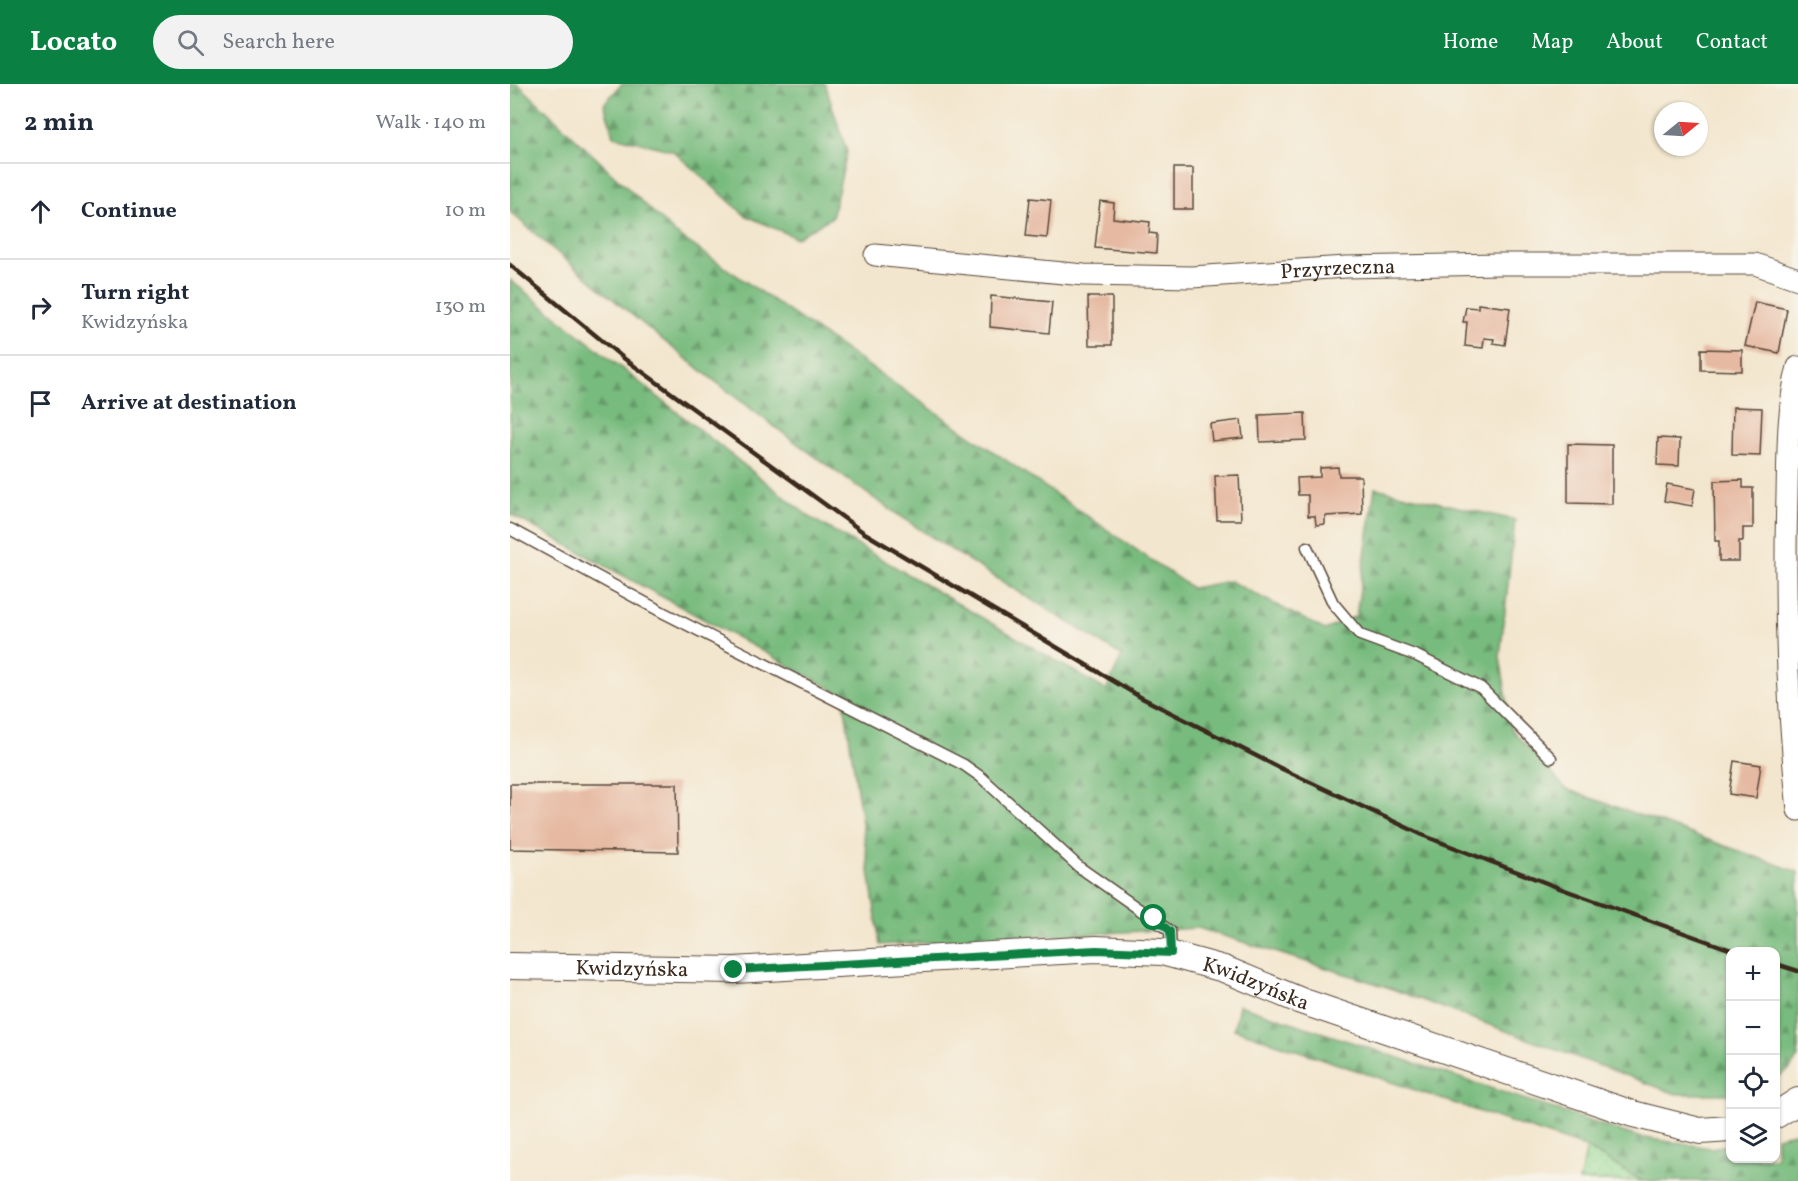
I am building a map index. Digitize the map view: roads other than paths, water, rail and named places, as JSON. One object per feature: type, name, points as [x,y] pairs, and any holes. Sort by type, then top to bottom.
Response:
[{"type":"street","name":"Przyrzeczna","points":[[875,255],[1084,275],[1192,277],[1346,267],[1486,264],[1755,264],[1798,279]]},
{"type":"street","points":[[1798,368],[1789,428],[1785,555],[1787,680],[1798,810]]},
{"type":"street","name":"Kwidzyńska","points":[[510,966],[734,970],[1096,950],[1171,953],[1224,969],[1301,1001],[1633,1114],[1700,1131],[1726,1129]]},
{"type":"street","points":[[1780,1112],[1798,1101]]},
{"type":"lane","points":[[510,529],[664,613],[964,765],[981,777],[1079,867],[1170,931],[1171,953]]},
{"type":"lane","points":[[1307,547],[1333,603],[1360,635],[1417,656],[1481,688],[1551,758]]},
{"type":"railway","points":[[510,265],[622,357],[863,532],[1142,698],[1278,767],[1427,837],[1726,948]]},
{"type":"railway","points":[[1780,965],[1798,971]]}]
